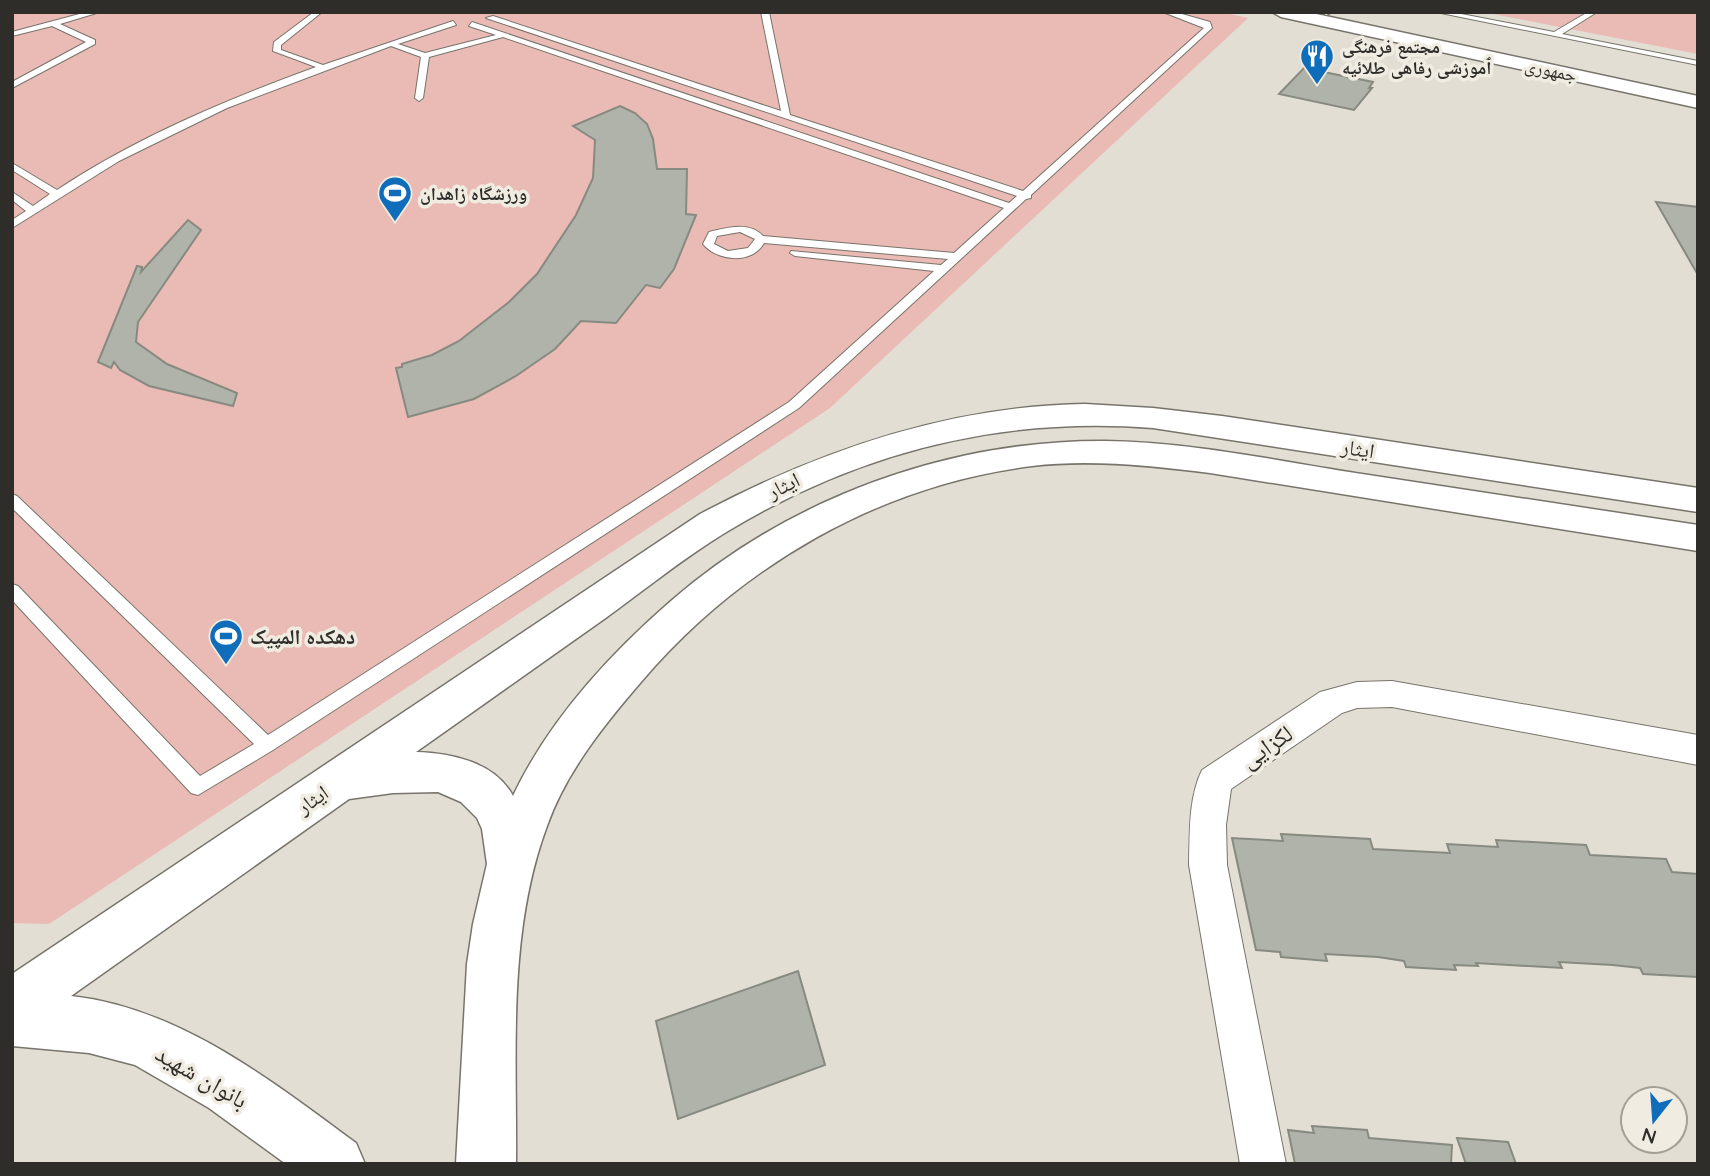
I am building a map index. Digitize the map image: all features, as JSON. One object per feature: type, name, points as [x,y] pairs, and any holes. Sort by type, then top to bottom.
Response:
[{"type":"street","name":"جمهوری","points":[[1281,12],[1698,102]]},
{"type":"street","name":"جمهوری","points":[[1326,12],[1698,91]]},
{"type":"street","name":"ایثار","points":[[12,1006],[713,523],[771,490],[820,467],[923,434],[1025,418],[1083,414],[1134,417],[1253,432],[1698,499]]},
{"type":"street","name":"ایثار","points":[[486,1164],[492,988],[502,896],[517,843],[549,772],[584,720],[630,662],[677,616],[724,576],[813,521],[855,502],[944,472],[995,461],[1102,452],[1153,455],[1698,538]]},
{"type":"street","name":"لکزایی","points":[[1263,1164],[1208,865],[1208,825],[1214,781],[1332,702],[1357,695],[1392,694],[1698,750]]},
{"type":"street","points":[[338,781],[429,769],[465,781],[475,786],[493,803],[506,828],[511,864]]},
{"type":"street","name":"بانوان شهید","points":[[12,1019],[114,1031],[176,1056],[266,1113],[335,1164]]},
{"type":"lane","points":[[12,26],[66,12]]},
{"type":"lane","points":[[12,34],[97,12]]},
{"type":"lane","points":[[319,12],[278,44],[277,51],[322,67]]},
{"type":"lane","points":[[765,12],[786,116]]},
{"type":"lane","points":[[12,590],[198,787],[794,405],[1208,29],[1207,24],[1197,19],[1166,12]]},
{"type":"lane","points":[[1439,12],[1698,64]]},
{"type":"lane","points":[[1555,35],[1594,12]]},
{"type":"lane","points":[[472,24],[487,15],[1027,196]]},
{"type":"lane","points":[[12,225],[57,194],[168,130],[232,101],[391,44],[450,17],[1013,208]]},
{"type":"lane","points":[[12,86],[92,42],[54,24]]},
{"type":"lane","points":[[391,44],[425,56],[504,35]]},
{"type":"lane","points":[[419,98],[425,56]]},
{"type":"lane","points":[[12,166],[57,194]]},
{"type":"lane","points":[[12,195],[32,210]]},
{"type":"lane","points":[[946,268],[757,244],[958,257]]},
{"type":"lane","points":[[12,499],[267,745]]},
{"type":"shaded area","name":"دهکده المپیک","points":[[12,12],[1221,12],[1248,18],[830,408],[49,924],[12,923]]},
{"type":"shaded area","points":[[1483,12],[1698,12],[1698,54]]},
{"type":"building","points":[[1304,68],[1373,82],[1369,88],[1372,88],[1354,110],[1279,94]]},
{"type":"building","points":[[620,106],[635,113],[647,124],[653,139],[657,169],[687,169],[686,214],[696,215],[674,269],[660,288],[646,285],[616,323],[581,321],[555,349],[516,376],[474,399],[408,417],[396,368],[432,355],[459,341],[509,302],[537,274],[576,215],[593,178],[595,140],[573,126]]},
{"type":"building","points":[[1656,202],[1698,207],[1698,275]]},
{"type":"building","points":[[188,220],[201,230],[138,322],[136,342],[167,364],[237,393],[233,406],[149,386],[120,370],[114,362],[111,368],[98,362],[137,266],[142,267],[141,272]]},
{"type":"building","points":[[1281,834],[1370,839],[1373,849],[1450,853],[1447,844],[1498,847],[1496,840],[1586,845],[1590,855],[1666,859],[1672,872],[1698,874],[1698,977],[1643,974],[1640,968],[1559,962],[1562,968],[1476,963],[1478,966],[1454,965],[1456,970],[1406,967],[1404,961],[1378,957],[1325,954],[1327,961],[1281,957],[1280,952],[1256,950],[1232,838],[1283,841]]},
{"type":"building","points":[[798,971],[825,1065],[678,1119],[656,1021]]},
{"type":"building","points":[[1312,1126],[1367,1130],[1369,1138],[1452,1145],[1451,1164],[1295,1164],[1288,1130],[1314,1133]]},
{"type":"building","points":[[1457,1138],[1508,1142],[1516,1164],[1466,1164]]},
{"type":"place","name":"مجتمع فرهنگی ٱموزشی رفاهی طلائیه","points":[[1317,86]]},
{"type":"place","name":"ورزشگاه زاهدان","points":[[395,223]]},
{"type":"place","name":"دهکده المپیک","points":[[226,666]]}]
